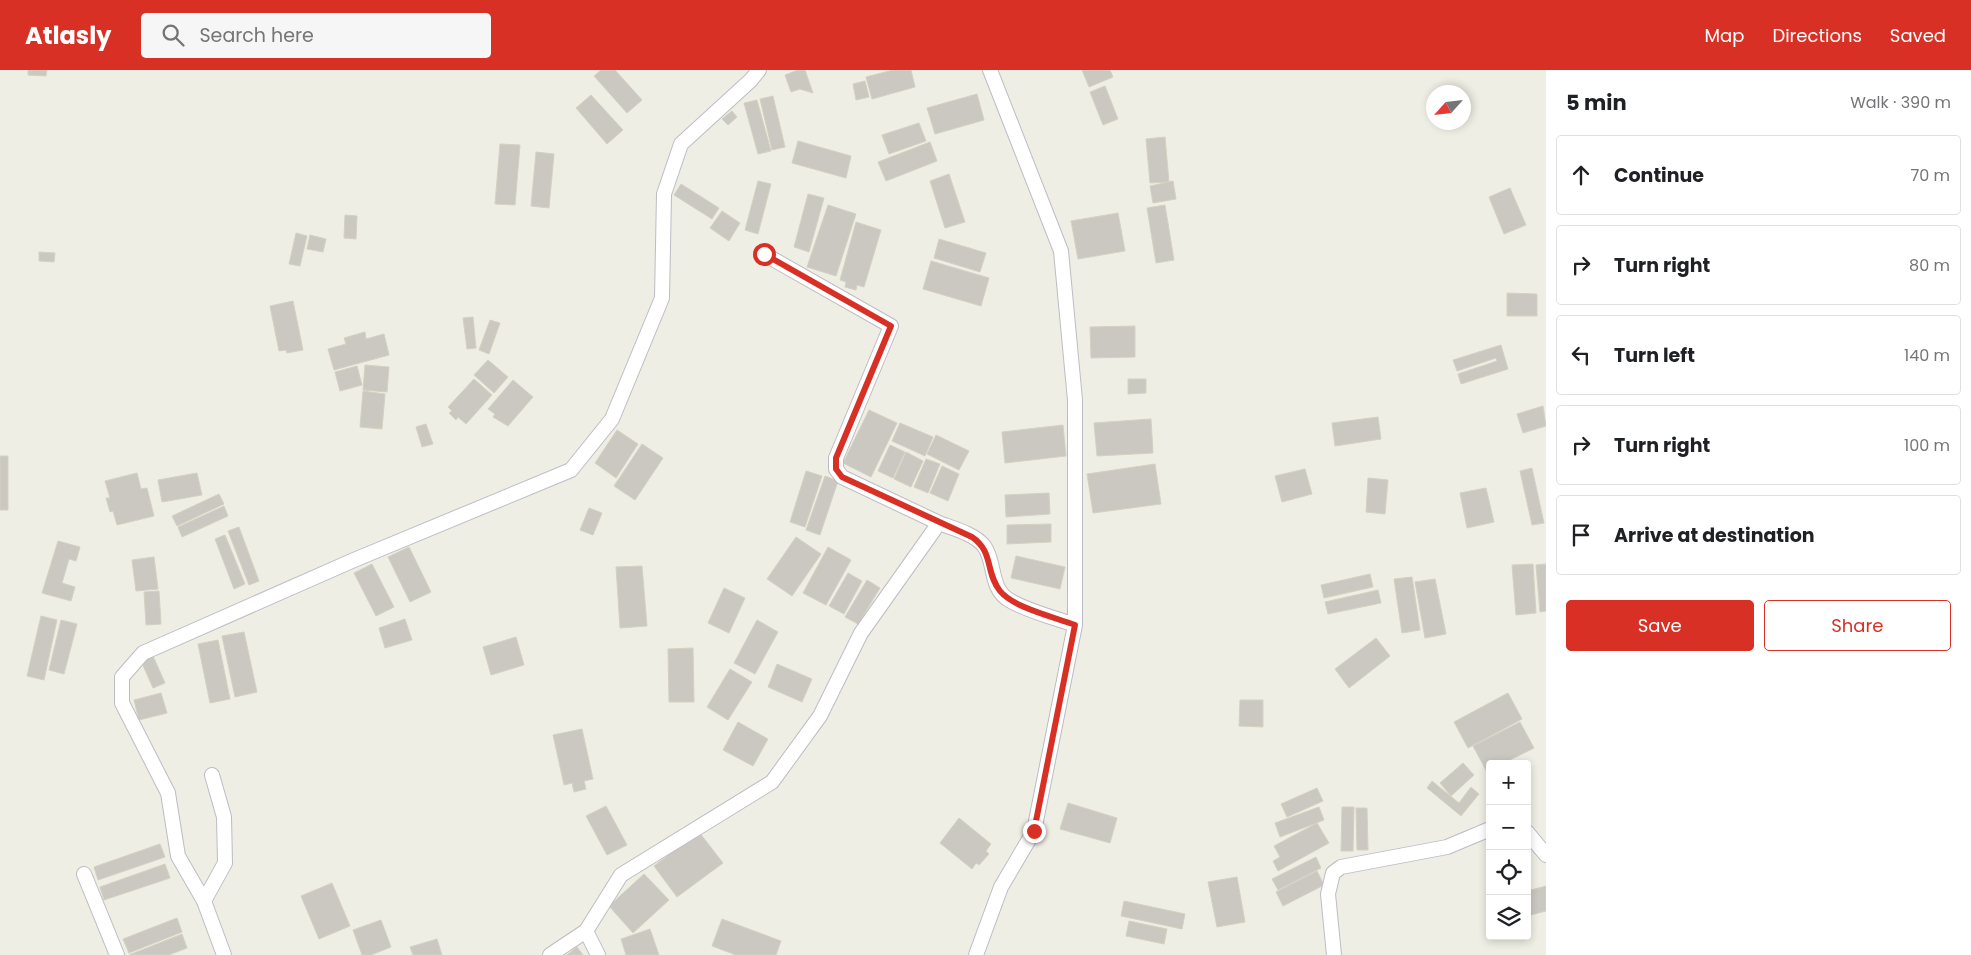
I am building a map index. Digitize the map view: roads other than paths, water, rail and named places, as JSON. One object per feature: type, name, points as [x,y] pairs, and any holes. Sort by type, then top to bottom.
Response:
[{"type":"street","points":[[224,955],[204,901],[178,856],[168,793],[122,703],[122,677],[143,653],[345,564],[571,470],[612,420],[662,298],[664,194],[681,144],[759,70]]},
{"type":"street","points":[[976,955],[1001,887],[1034,831],[1075,625],[1076,400],[1061,251],[990,70]]},
{"type":"street","points":[[764,254],[891,326],[836,458],[836,469],[842,477],[983,544],[996,583],[1009,600],[1075,625]]},
{"type":"street","points":[[550,955],[586,931],[621,876],[772,782],[820,716],[860,633],[939,523]]},
{"type":"street","points":[[204,901],[225,863],[224,817],[212,775]]},
{"type":"street","points":[[1334,955],[1328,894],[1333,873],[1341,867],[1447,847],[1486,831]]},
{"type":"street","points":[[1531,837],[1546,855]]},
{"type":"street","points":[[84,874],[117,955]]},
{"type":"street","points":[[586,931],[598,955]]}]
